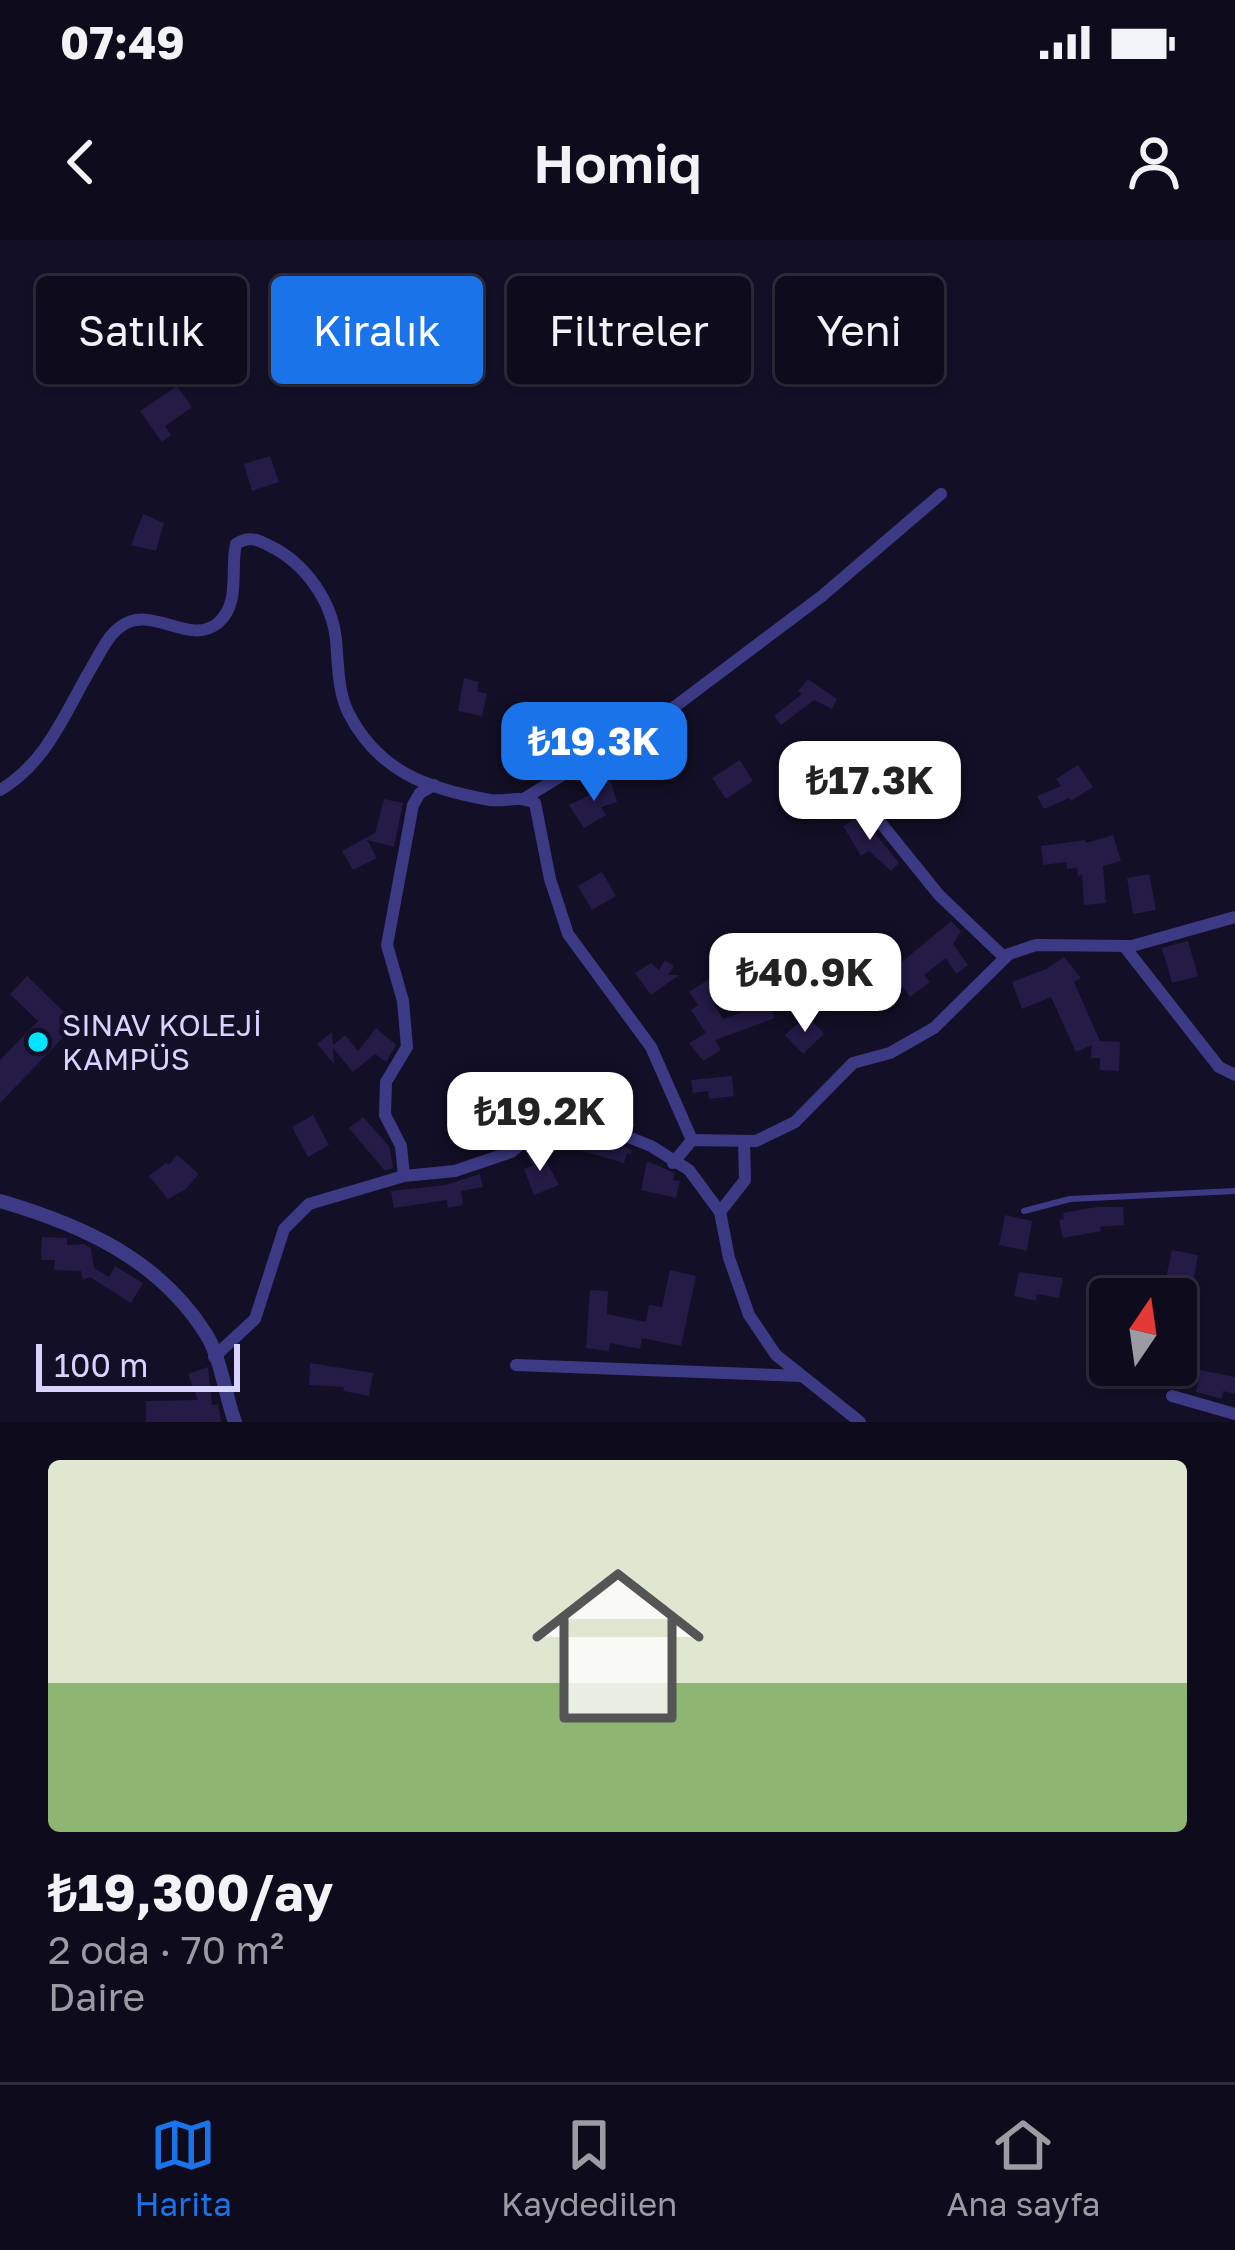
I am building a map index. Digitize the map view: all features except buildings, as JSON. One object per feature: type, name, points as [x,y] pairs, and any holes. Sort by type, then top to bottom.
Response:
[{"type":"street","points":[[0,790],[16,781],[56,735],[116,630],[140,618],[198,631],[220,621],[233,593],[236,544],[251,539],[289,556],[319,590],[335,634],[346,709],[385,763],[411,779],[493,800],[525,798],[677,705],[822,596],[941,494]]},
{"type":"street","points":[[404,1175],[400,1146],[385,1115],[386,1082],[407,1047],[403,1001],[387,945],[413,805],[434,784]]},
{"type":"street","points":[[855,790],[939,896],[1005,958]]},
{"type":"street","points":[[525,798],[535,803],[550,879],[568,934],[651,1047],[692,1140]]},
{"type":"street","points":[[692,1140],[756,1141],[795,1122],[854,1063],[890,1053],[934,1028],[1005,958],[1036,945],[1124,946],[1235,917]]},
{"type":"street","points":[[1124,946],[1219,1066],[1235,1075]]},
{"type":"street","points":[[214,1357],[255,1318],[284,1229],[309,1204],[404,1175],[455,1171],[511,1152],[554,1117],[575,1115],[651,1146],[689,1170],[720,1212],[749,1316],[776,1354],[860,1422]]},
{"type":"street","points":[[673,1162],[692,1140]]},
{"type":"street","points":[[720,1212],[745,1180],[744,1141]]},
{"type":"street","points":[[0,1201],[103,1238],[154,1271],[208,1336],[236,1422]]},
{"type":"street","points":[[516,1365],[803,1376]]},
{"type":"street","points":[[1172,1396],[1235,1414]]},
{"type":"lane","points":[[1024,1211],[1070,1199],[1235,1191]]},
{"type":"place","name":"SINAV KOLEJİ KAMPÜS","points":[[38,1042]]}]
